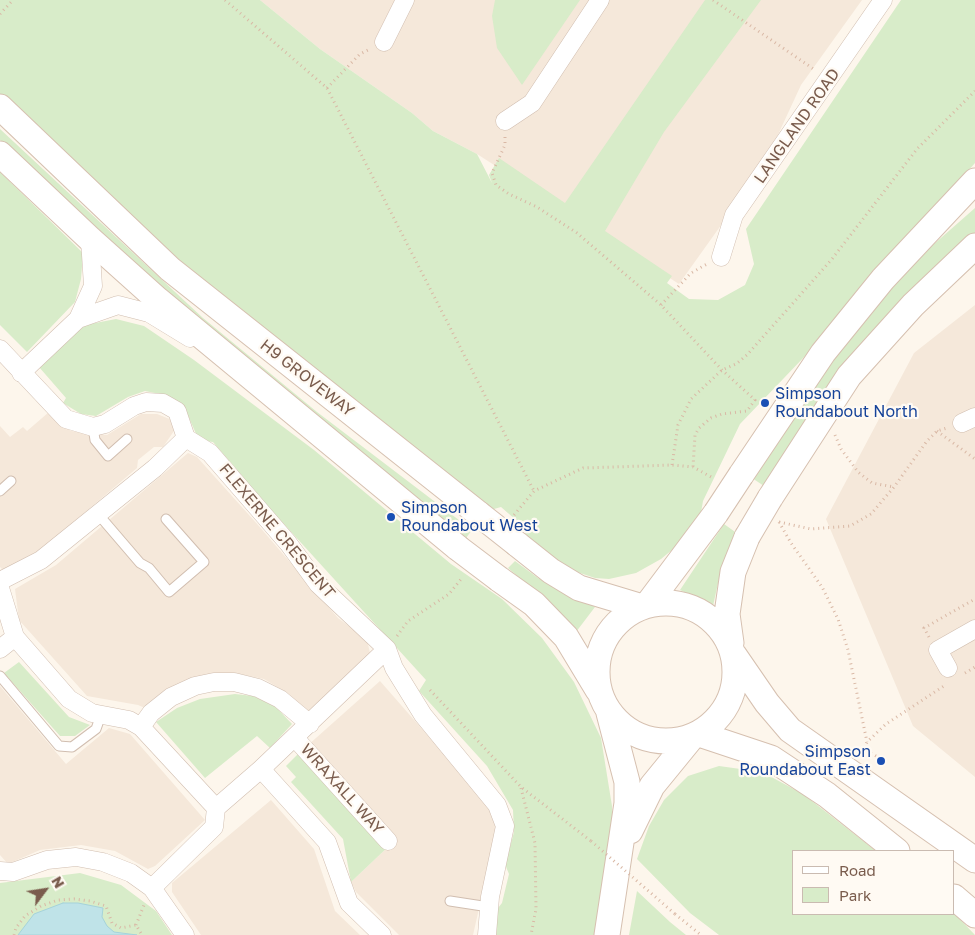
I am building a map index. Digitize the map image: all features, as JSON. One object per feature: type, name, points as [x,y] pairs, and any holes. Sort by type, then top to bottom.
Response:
[{"type":"street","points":[[384,42],[405,0]]},
{"type":"street","points":[[505,122],[532,103],[600,0]]},
{"type":"street","name":"LANGLAND ROAD","points":[[721,257],[734,215],[830,80],[883,0]]},
{"type":"street","name":"H9 GROVEWAY","points":[[0,106],[170,269],[551,571],[579,588],[644,606]]},
{"type":"street","points":[[0,154],[90,239],[235,365],[458,548],[534,604],[566,637],[605,703],[622,726],[638,736],[656,741],[674,742],[695,736],[772,758],[827,795],[896,850]]},
{"type":"street","points":[[644,606],[716,513],[799,386],[828,347],[883,279],[975,181]]},
{"type":"street","points":[[22,373],[78,318],[93,286],[90,239]]},
{"type":"street","points":[[622,848],[652,786],[695,736],[717,720],[730,701],[736,678],[727,614],[733,572],[747,538],[775,514],[849,376],[914,305],[975,246]]},
{"type":"street","points":[[78,318],[118,305],[149,314],[235,365]]},
{"type":"street","points":[[0,581],[41,560],[154,468],[186,438],[177,411],[163,403],[146,402],[134,406],[105,424],[93,427],[66,419],[1,351]]},
{"type":"street","name":"FLEXERNE CRESCENT","points":[[186,438],[210,453],[288,543],[318,584],[387,649],[394,668],[423,715],[497,805],[505,826],[489,907],[487,935]]},
{"type":"street","points":[[0,588],[15,637],[69,698],[92,714],[129,720],[141,727],[216,808],[214,827],[152,888]]},
{"type":"street","points":[[607,935],[622,848],[627,782],[605,703],[598,668],[604,642],[613,627],[626,615],[644,606],[672,603],[697,609],[711,618],[723,631],[732,650],[766,703],[790,730],[975,860]]},
{"type":"street","points":[[948,668],[938,650],[975,629]]},
{"type":"street","points":[[0,649],[15,637]]},
{"type":"street","name":"WRAXALL WAY","points":[[216,808],[295,738],[387,649]]},
{"type":"street","name":"WRAXALL WAY","points":[[141,727],[150,713],[171,696],[195,686],[214,682],[234,682],[258,688],[280,699],[310,724]]},
{"type":"street","name":"WRAXALL WAY","points":[[295,738],[388,841]]},
{"type":"street","points":[[261,769],[327,842],[349,903],[382,935]]},
{"type":"street","points":[[0,871],[13,872],[47,860],[76,857],[103,862],[131,873],[152,888],[186,935]]},
{"type":"street","points":[[955,898],[975,915]]},
{"type":"lane","points":[[93,427],[95,440],[108,456],[127,439]]},
{"type":"lane","points":[[0,491],[11,481]]},
{"type":"lane","points":[[98,514],[140,563],[149,568],[169,592],[204,562],[166,519]]},
{"type":"lane","points":[[0,676],[59,746],[72,747],[96,729],[101,715]]},
{"type":"lane","points":[[450,901],[489,907]]},
{"type":"path","points":[[0,14],[13,0]]},
{"type":"path","points":[[226,0],[326,88],[534,491]]},
{"type":"path","points":[[713,0],[830,80]]},
{"type":"path","points":[[326,88],[360,54],[384,42]]},
{"type":"path","points":[[672,465],[678,425],[691,399],[722,370],[736,364],[747,355],[832,259],[917,150],[975,91]]},
{"type":"path","points":[[505,122],[505,145],[492,173],[496,185],[509,194],[537,207],[577,233],[661,305],[722,370],[754,400],[747,411],[722,414],[711,418],[699,428],[695,435],[693,467]]},
{"type":"path","points":[[661,305],[691,273],[721,257]]},
{"type":"path","points":[[775,514],[811,529],[850,526],[871,514],[894,487],[927,441],[937,431],[969,420]]},
{"type":"path","points":[[937,431],[975,459]]},
{"type":"path","points":[[834,433],[841,449],[858,472],[872,483],[894,487]]},
{"type":"path","points":[[510,520],[534,491],[583,468],[672,465],[693,467],[717,481]]},
{"type":"path","points":[[775,514],[791,543],[822,586],[838,619],[848,650],[867,742]]},
{"type":"path","points":[[387,649],[408,621],[450,594],[468,572]]},
{"type":"path","points":[[938,650],[924,628],[975,599]]},
{"type":"path","points":[[876,756],[864,749],[867,742],[886,724],[954,680],[948,668]]},
{"type":"path","points":[[426,686],[521,787],[591,841],[701,935]]},
{"type":"path","points":[[521,787],[535,843],[536,909],[531,935]]},
{"type":"path","points":[[14,935],[16,928],[26,916],[41,906],[58,900],[74,899],[90,900],[106,906],[112,924],[121,928],[136,926],[142,935]]},
{"type":"shaded area","points":[[260,0],[862,0],[801,85],[764,165],[679,284],[477,154],[433,131],[412,113],[320,49]]},
{"type":"shaded area","points":[[975,305],[975,777],[913,726],[826,519],[914,353]]},
{"type":"shaded area","points":[[49,412],[71,431],[107,435],[141,414],[157,414],[172,420],[176,428],[163,447],[154,447],[138,460],[137,468],[36,554],[4,571],[0,567],[0,426],[10,437],[23,427],[27,431]]},
{"type":"shaded area","points":[[188,453],[197,457],[338,618],[367,640],[370,653],[308,713],[289,694],[264,679],[239,674],[217,674],[145,708],[138,705],[87,696],[19,620],[15,589],[56,565]]},
{"type":"shaded area","points":[[380,681],[492,809],[497,829],[473,935],[399,935],[356,892],[351,882],[389,846],[307,746]]},
{"type":"shaded area","points":[[0,686],[66,764],[109,728],[130,734],[205,820],[155,866],[148,869],[115,851],[81,845],[40,850],[8,864],[0,855]]},
{"type":"shaded area","points":[[271,800],[314,849],[335,911],[360,935],[201,935],[172,892],[172,883]]},
{"type":"green space","points":[[0,0],[260,0],[320,49],[412,113],[433,131],[477,154],[492,183],[489,175],[499,158],[565,203],[705,0],[761,0],[664,132],[605,231],[672,276],[667,283],[689,299],[718,300],[745,285],[754,264],[746,229],[901,0],[975,0],[975,163],[806,355],[740,424],[703,501],[700,518],[678,545],[661,559],[636,573],[609,579],[595,578],[565,568],[526,539],[524,527],[501,507],[487,511],[187,270],[0,95]]},
{"type":"green space","points":[[495,0],[580,0],[522,85],[497,48],[492,16]]},
{"type":"green space","points":[[0,129],[203,318],[317,412],[472,530],[466,538],[380,472],[163,293],[0,140]]},
{"type":"green space","points":[[0,172],[83,253],[81,279],[75,302],[27,352],[0,325]]},
{"type":"green space","points":[[975,208],[975,233],[959,247],[764,486],[752,478],[818,373],[917,259]]},
{"type":"green space","points":[[116,319],[144,326],[194,360],[314,450],[451,564],[502,599],[542,638],[574,682],[601,738],[612,806],[613,841],[597,935],[495,935],[494,913],[502,903],[509,874],[504,862],[507,858],[514,832],[513,810],[487,766],[419,691],[426,680],[273,512],[213,442],[204,441],[197,436],[186,411],[160,394],[145,391],[128,397],[96,416],[81,414],[63,403],[66,398],[39,367],[85,325]]},
{"type":"green space","points":[[724,524],[738,534],[720,574],[713,606],[680,590]]},
{"type":"green space","points":[[515,561],[538,578],[595,607],[576,632],[544,599],[508,568]]},
{"type":"green space","points":[[19,662],[69,717],[90,725],[75,736],[60,736],[4,673]]},
{"type":"green space","points":[[235,694],[253,696],[274,705],[292,724],[270,748],[257,736],[205,778],[156,722],[177,708],[200,699]]},
{"type":"green space","points":[[302,750],[389,846],[351,882],[343,839],[291,782],[296,777],[286,766]]},
{"type":"green space","points":[[719,766],[762,772],[803,794],[875,850],[792,850],[792,915],[955,914],[975,935],[719,935],[690,913],[637,859],[649,826],[664,800],[688,776]]},
{"type":"green space","points":[[80,873],[121,885],[156,911],[172,935],[0,935],[0,883]]},
{"type":"green space","points":[[637,891],[670,922],[686,935],[629,935]]},
{"type":"water","points":[[63,903],[78,903],[103,908],[102,917],[107,926],[114,932],[137,935],[18,935],[34,914]]},
{"type":"place","name":"Simpson Roundabout North","points":[[765,403]]},
{"type":"place","name":"Simpson Roundabout West","points":[[391,517]]},
{"type":"place","name":"Simpson Roundabout East","points":[[881,761]]}]
